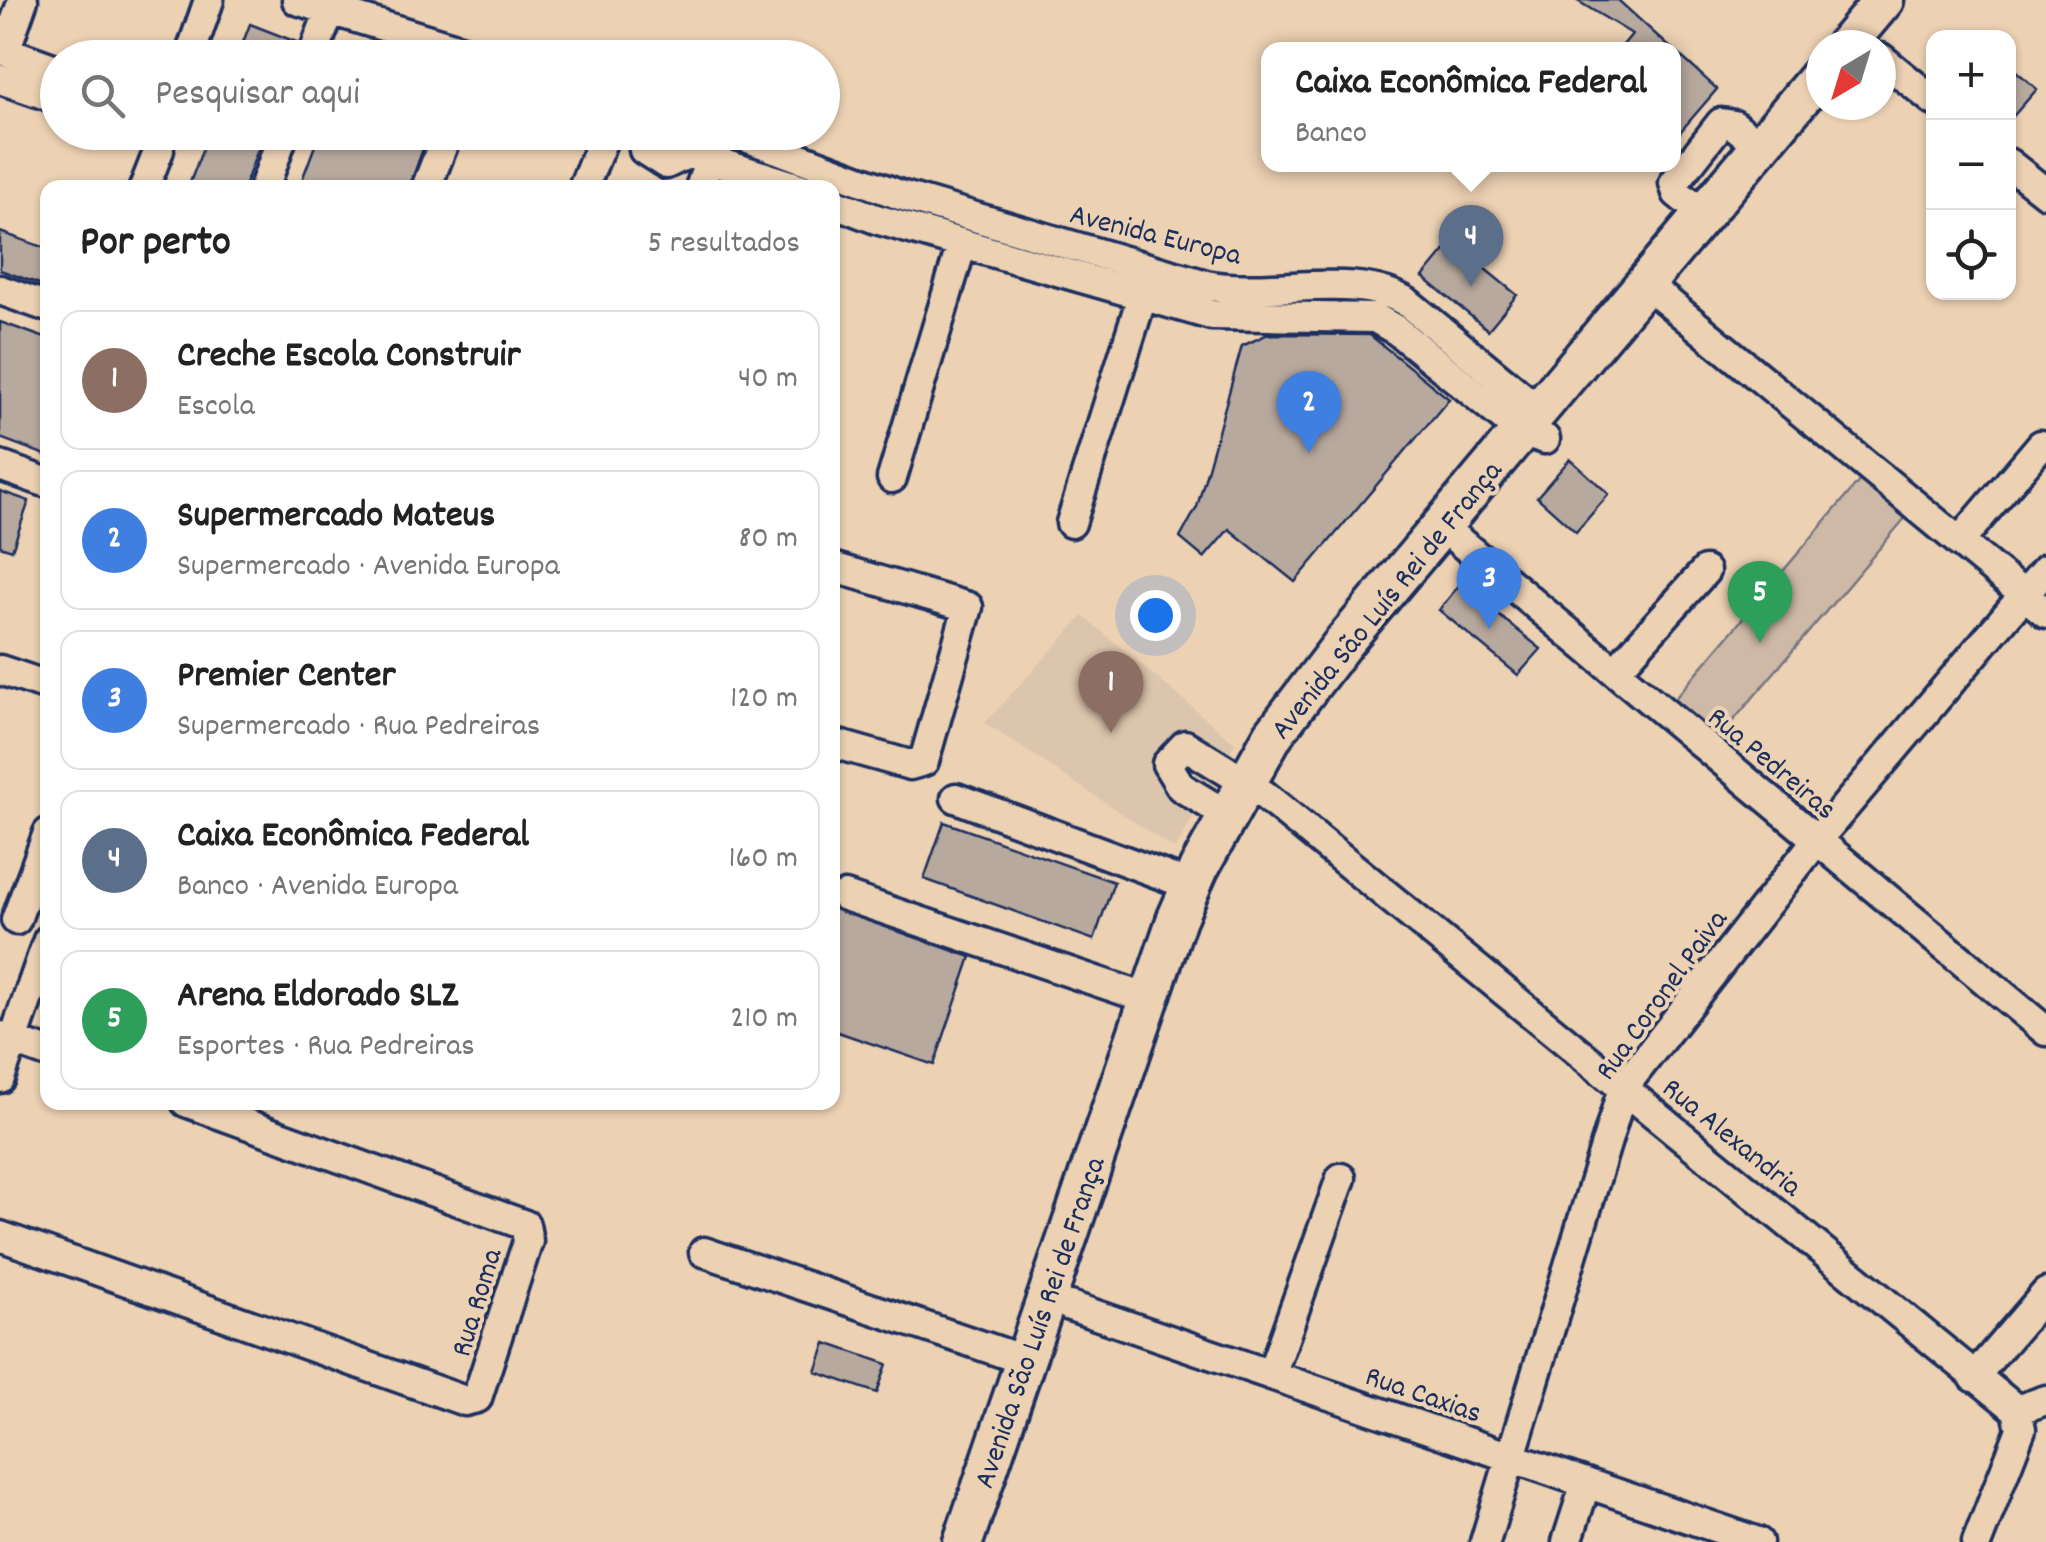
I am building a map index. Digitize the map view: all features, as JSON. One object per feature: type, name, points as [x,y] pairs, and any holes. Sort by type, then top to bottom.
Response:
[{"type":"main road","points":[[1859,30],[1884,0]]},
{"type":"main road","points":[[1887,30],[1912,0]]},
{"type":"main road","name":"Avenida São Luís Rei de França","points":[[963,1542],[1149,999],[1192,886],[1245,797],[1273,735],[1343,643],[1536,425],[1806,92]]},
{"type":"main road","name":"Avenida São Luís Rei de França","points":[[988,1542],[1190,954],[1221,878],[1245,797],[1459,540],[1536,425],[1663,298],[1811,120]]},
{"type":"street","points":[[23,0],[3,50],[40,63]]},
{"type":"street","points":[[195,40],[209,0]]},
{"type":"street","points":[[297,0],[429,40]]},
{"type":"street","points":[[319,40],[330,10]]},
{"type":"street","points":[[1896,70],[1926,95]]},
{"type":"street","points":[[0,79],[40,93]]},
{"type":"street","points":[[147,180],[159,150]]},
{"type":"street","points":[[267,180],[278,150]]},
{"type":"street","points":[[429,180],[441,150]]},
{"type":"street","points":[[586,180],[599,150]]},
{"type":"street","points":[[652,150],[666,164],[692,150]]},
{"type":"street","points":[[697,150],[699,180]]},
{"type":"street","points":[[703,150],[761,180]]},
{"type":"street","name":"Avenida Europa","points":[[780,150],[900,195],[1206,285],[1319,302]]},
{"type":"street","points":[[2016,169],[2046,193]]},
{"type":"street","name":"Avenida Europa","points":[[840,205],[1211,316],[1319,302],[1367,288],[1394,294],[1527,401],[1536,425]]},
{"type":"street","points":[[892,478],[962,244]]},
{"type":"street","points":[[0,290],[40,305]]},
{"type":"street","points":[[1070,523],[1142,296]]},
{"type":"street","points":[[1663,298],[1966,534],[2035,604]]},
{"type":"street","points":[[1966,534],[2041,444]]},
{"type":"street","points":[[0,466],[40,480]]},
{"type":"street","name":"Rua Pedreiras","points":[[1459,540],[1622,664],[1816,841],[2046,1031]]},
{"type":"street","points":[[840,569],[968,607],[924,761],[910,765],[840,745]]},
{"type":"street","points":[[1622,664],[1705,570]]},
{"type":"street","name":"Rua Coronel Paiva","points":[[1484,1542],[1513,1458],[1623,1088],[1816,841],[2035,604],[2046,570]]},
{"type":"street","points":[[0,670],[40,683]]},
{"type":"street","name":"Rua Alexandria","points":[[1245,797],[1623,1088],[2017,1410]]},
{"type":"street","points":[[956,798],[1192,886]]},
{"type":"street","points":[[40,850],[8,913],[40,931]]},
{"type":"street","points":[[844,896],[1149,999]]},
{"type":"street","points":[[0,1078],[6,1038],[40,955]]},
{"type":"street","points":[[6,1038],[40,1050]]},
{"type":"street","name":"Rua Roma","points":[[0,1236],[465,1402],[476,1398],[528,1241],[525,1225],[208,1110]]},
{"type":"street","points":[[1274,1367],[1341,1178]]},
{"type":"street","points":[[704,1252],[1024,1360]]},
{"type":"street","points":[[1974,1377],[2046,1293]]},
{"type":"street","name":"Rua Caxias","points":[[1070,1306],[1274,1367],[1513,1458],[1758,1542]]},
{"type":"street","points":[[1977,1542],[2021,1429],[2017,1410],[2046,1400]]},
{"type":"street","points":[[1567,1542],[1586,1483]]},
{"type":"shaded area","points":[[1861,479],[1906,517],[1717,740],[1673,701]]},
{"type":"shaded area","points":[[1083,616],[1235,743],[1175,849],[985,723]]},
{"type":"building","points":[[1576,0],[1618,0],[1664,42],[1626,42],[1632,34]]},
{"type":"building","points":[[250,24],[291,40],[244,40]]},
{"type":"building","points":[[1681,56],[1717,89],[1681,131]]},
{"type":"building","points":[[2016,71],[2037,89],[2016,113]]},
{"type":"building","points":[[202,150],[258,150],[247,180],[191,180]]},
{"type":"building","points":[[313,150],[423,150],[412,180],[302,180]]},
{"type":"building","points":[[0,232],[40,246],[40,284],[0,270]]},
{"type":"building","points":[[1452,242],[1517,295],[1488,330],[1423,277]]},
{"type":"building","points":[[0,322],[40,336],[40,453],[0,438]]},
{"type":"building","points":[[1268,334],[1370,335],[1449,399],[1295,582],[1229,529],[1204,558],[1180,538],[1197,507],[1242,346]]},
{"type":"building","points":[[1570,459],[1609,494],[1576,532],[1537,497]]},
{"type":"building","points":[[0,491],[29,501],[12,550],[0,546]]},
{"type":"building","points":[[1460,584],[1541,649],[1518,675],[1439,610]]},
{"type":"building","points":[[944,822],[1114,882],[1094,940],[924,879]]},
{"type":"building","points":[[840,911],[971,957],[934,1065],[840,1033]]},
{"type":"building","points":[[826,1343],[887,1364],[877,1393],[816,1372]]},
{"type":"place","name":"Caixa Econômica Federal","points":[[1471,287]]},
{"type":"place","name":"Supermercado Mateus","points":[[1309,453]]},
{"type":"place","name":"Premier Center","points":[[1489,629]]},
{"type":"place","name":"Arena Eldorado SLZ","points":[[1760,643]]},
{"type":"place","name":"Creche Escola Construir","points":[[1111,733]]}]
